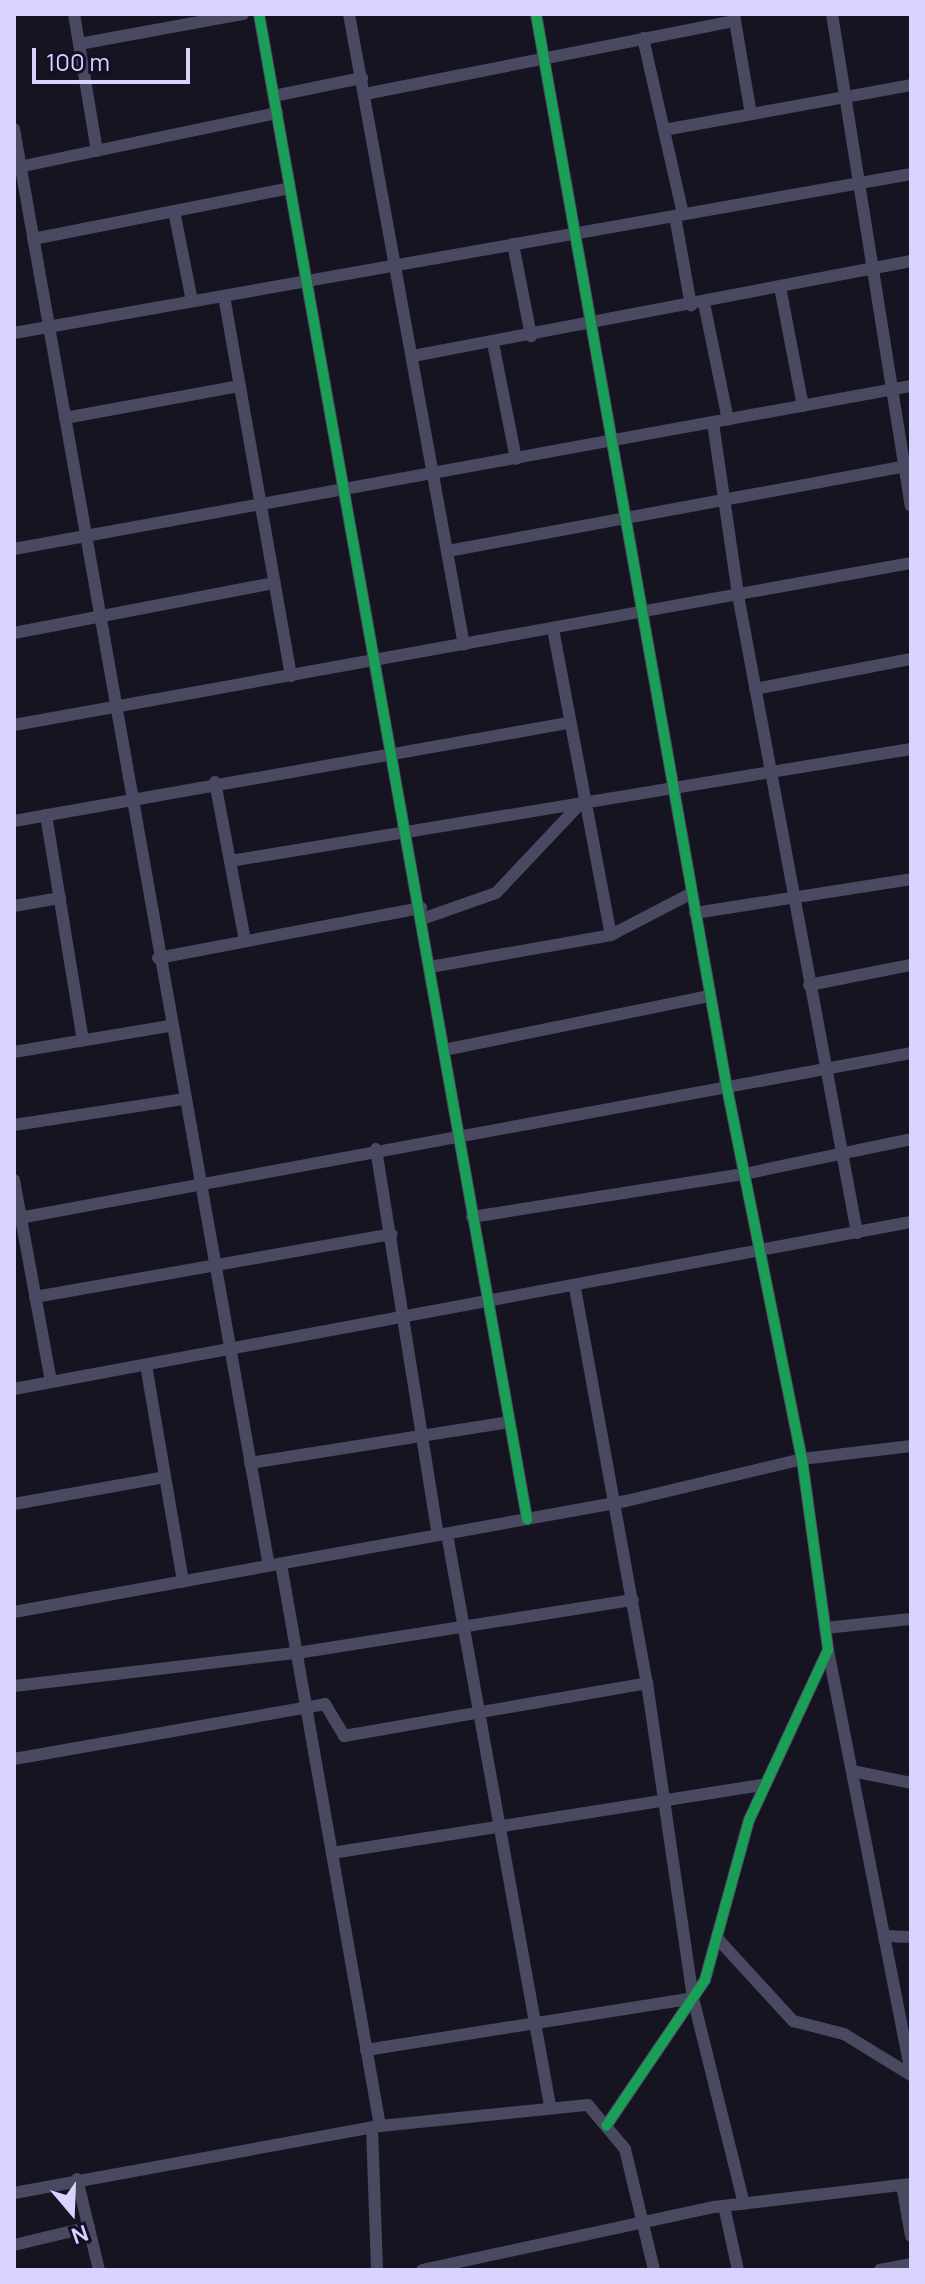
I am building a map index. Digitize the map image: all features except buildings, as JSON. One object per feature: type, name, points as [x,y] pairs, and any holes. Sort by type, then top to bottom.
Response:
[{"type":"street","points":[[74,14],[97,151]]},
{"type":"street","points":[[79,44],[173,20],[243,14]]},
{"type":"street","points":[[259,14],[373,661],[395,752],[457,1135],[527,1519]]},
{"type":"street","points":[[349,14],[464,645]]},
{"type":"street","points":[[536,14],[710,996],[802,1459],[828,1650],[911,2074]]},
{"type":"street","points":[[832,14],[892,389],[908,466],[911,506]]},
{"type":"street","points":[[365,94],[734,17],[751,114]]},
{"type":"street","points":[[643,38],[698,304],[728,420]]},
{"type":"street","points":[[274,96],[362,78]]},
{"type":"street","points":[[664,130],[911,85]]},
{"type":"street","points":[[17,167],[277,113]]},
{"type":"street","points":[[14,129],[17,167],[49,327],[197,1183],[250,1463],[297,1653],[366,2050],[376,2127],[377,2270]]},
{"type":"street","points":[[14,333],[911,174]]},
{"type":"street","points":[[33,239],[290,188]]},
{"type":"street","points":[[174,211],[192,301]]},
{"type":"street","points":[[513,244],[531,336]]},
{"type":"street","points":[[413,356],[592,326],[911,261]]},
{"type":"street","points":[[780,287],[803,406]]},
{"type":"street","points":[[224,296],[291,676]]},
{"type":"street","points":[[493,343],[516,459]]},
{"type":"street","points":[[65,418],[240,386]]},
{"type":"street","points":[[14,549],[911,386]]},
{"type":"street","points":[[713,423],[738,595],[857,1233]]},
{"type":"street","points":[[448,551],[908,466]]},
{"type":"street","points":[[14,725],[911,563]]},
{"type":"street","points":[[14,633],[274,583]]},
{"type":"street","points":[[553,629],[568,723],[611,935]]},
{"type":"street","points":[[755,689],[911,659]]},
{"type":"street","points":[[14,821],[215,782],[568,723]]},
{"type":"street","points":[[230,861],[672,784],[911,749]]},
{"type":"street","points":[[215,782],[245,941]]},
{"type":"street","points":[[158,958],[422,913],[496,893],[584,800]]},
{"type":"street","points":[[46,815],[83,1040]]},
{"type":"street","points":[[695,913],[911,879]]},
{"type":"street","points":[[430,967],[611,935],[692,893]]},
{"type":"street","points":[[14,906],[60,898]]},
{"type":"street","points":[[809,985],[911,965]]},
{"type":"street","points":[[444,1050],[710,996]]},
{"type":"street","points":[[14,1052],[170,1026]]},
{"type":"street","points":[[17,1218],[376,1149],[911,1053]]},
{"type":"street","points":[[14,1125],[183,1099]]},
{"type":"street","points":[[472,1217],[744,1174],[911,1139]]},
{"type":"street","points":[[376,1149],[423,1436],[462,1627],[550,2106]]},
{"type":"street","points":[[14,1180],[17,1218],[51,1382]]},
{"type":"street","points":[[14,1389],[575,1288],[911,1222]]},
{"type":"street","points":[[35,1297],[391,1234]]},
{"type":"street","points":[[575,1288],[647,1683],[693,1998],[744,2204]]},
{"type":"street","points":[[146,1365],[183,1582]]},
{"type":"street","points":[[250,1463],[510,1422]]},
{"type":"street","points":[[14,1612],[616,1503],[802,1459],[911,1446]]},
{"type":"street","points":[[14,1504],[165,1477]]},
{"type":"street","points":[[14,1686],[297,1653],[633,1600]]},
{"type":"street","points":[[825,1628],[911,1619]]},
{"type":"street","points":[[606,2126],[693,1998],[717,1938],[766,1784],[828,1650]]},
{"type":"street","points":[[14,1759],[325,1704],[344,1736],[647,1683]]},
{"type":"street","points":[[852,1771],[911,1783]]},
{"type":"street","points":[[332,1853],[766,1784]]},
{"type":"street","points":[[884,1936],[911,1937]]},
{"type":"street","points":[[717,1938],[793,2021],[844,2034],[911,2074]]},
{"type":"street","points":[[366,2050],[693,1998]]},
{"type":"street","points":[[14,2193],[77,2179],[376,2127],[550,2106],[588,2105],[625,2149],[645,2222],[654,2270]]},
{"type":"street","points":[[77,2179],[99,2270]]},
{"type":"street","points":[[422,2270],[486,2263],[645,2222],[724,2206],[906,2185],[911,2236]]},
{"type":"street","points":[[724,2206],[738,2270]]},
{"type":"street","points":[[14,2245],[89,2227]]},
{"type":"street","points":[[880,2270],[911,2264]]},
{"type":"cycle path","points":[[259,14],[527,1519]]},
{"type":"cycle path","points":[[536,14],[727,1088],[802,1459],[828,1650],[749,1820],[705,1980],[606,2126]]}]
